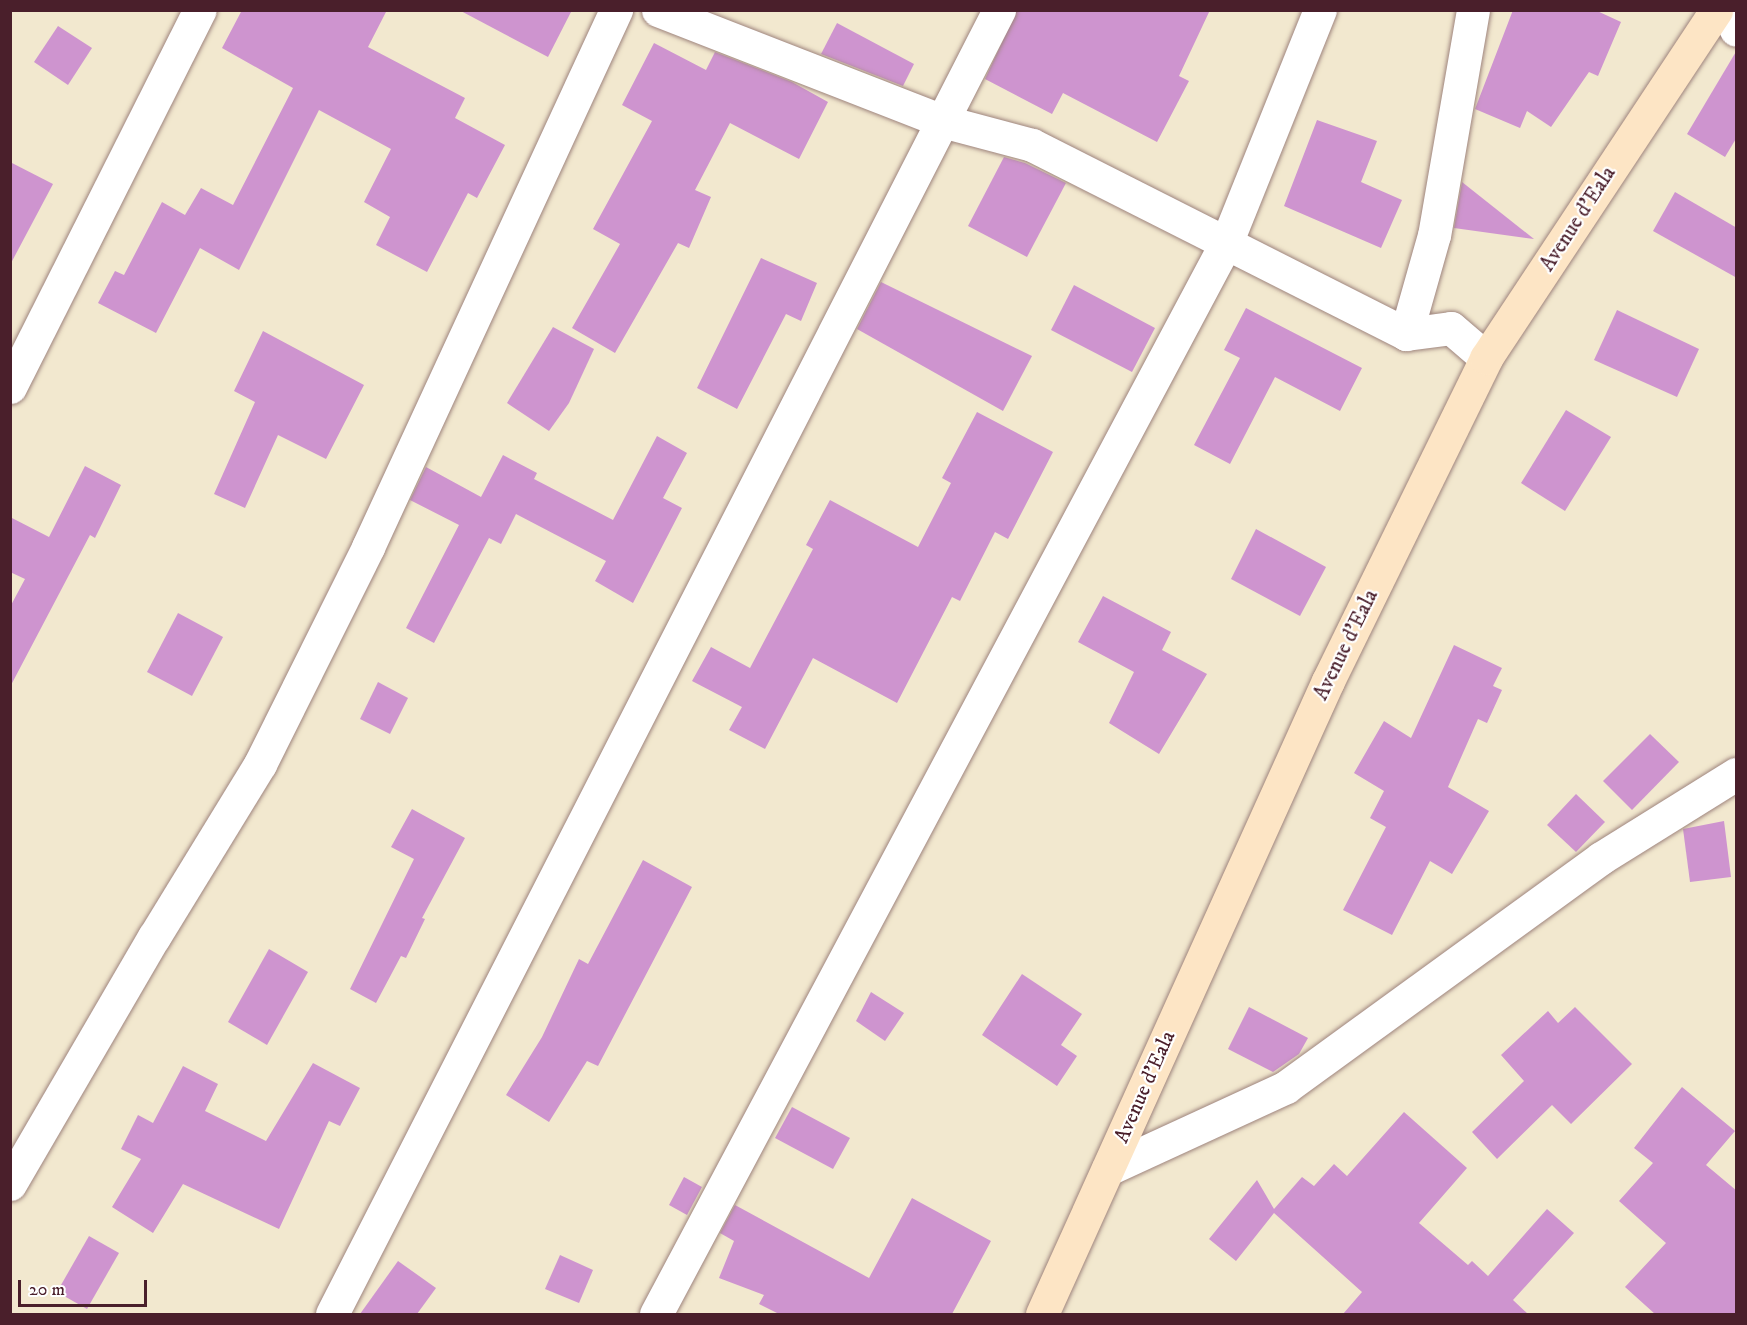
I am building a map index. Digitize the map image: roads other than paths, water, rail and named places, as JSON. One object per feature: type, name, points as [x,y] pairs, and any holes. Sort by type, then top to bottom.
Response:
[{"type":"street","points":[[10,387],[200,10]]},
{"type":"street","points":[[10,1184],[154,937],[260,764],[368,547],[616,10]]},
{"type":"street","points":[[658,10],[942,121],[1032,145],[1227,241],[1406,334],[1451,328],[1486,358]]},
{"type":"street","points":[[332,1314],[999,10]]},
{"type":"street","points":[[656,1314],[1227,241],[1320,10]]},
{"type":"street","points":[[1406,334],[1434,235],[1473,10]]},
{"type":"street","name":"Avenue d'Eala","points":[[1042,1314],[1328,681],[1486,358],[1716,10]]},
{"type":"street","points":[[1726,10],[1737,30]]},
{"type":"street","points":[[1108,1169],[1286,1087],[1601,858],[1737,774]]}]
